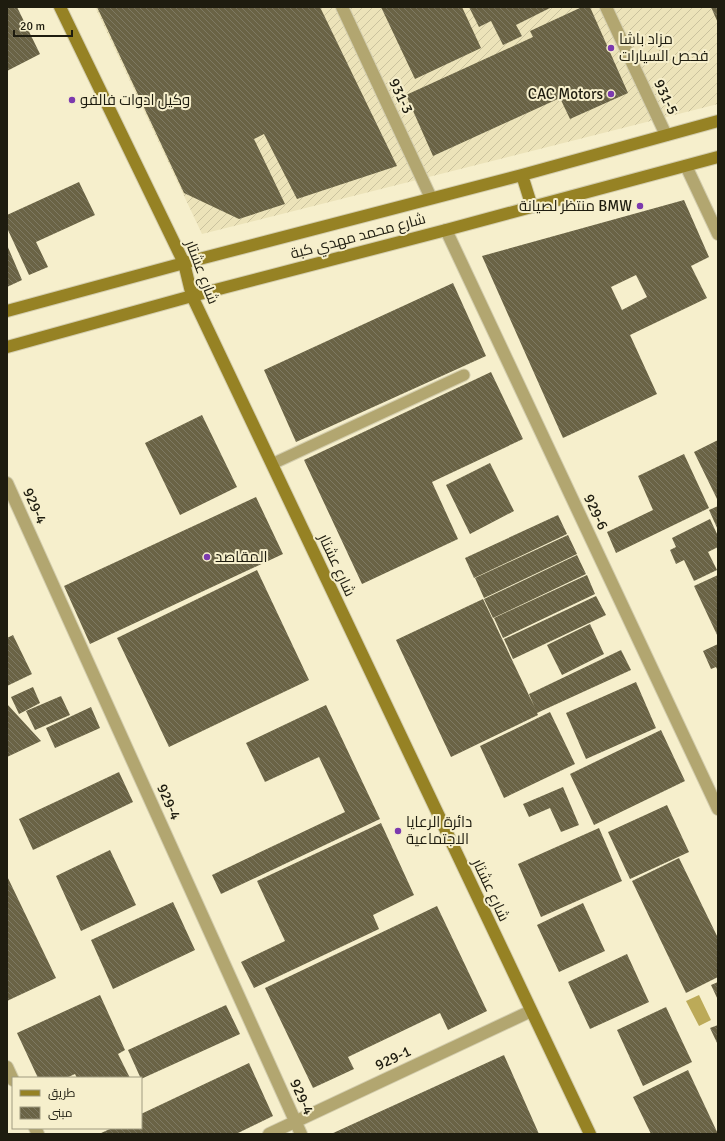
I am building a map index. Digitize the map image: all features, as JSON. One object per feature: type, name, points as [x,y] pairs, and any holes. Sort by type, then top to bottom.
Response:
[{"type":"street","name":"شارع عشتار","points":[[60,7],[184,262],[192,296],[530,1011],[590,1134]]},
{"type":"street","name":"931-3","points":[[342,7],[431,198]]},
{"type":"street","name":"931-5","points":[[606,7],[666,135]]},
{"type":"street","name":"شارع محمد مهدي كبة","points":[[7,310],[184,262],[522,175],[718,121]]},
{"type":"street","name":"شارع محمد مهدي كبة","points":[[7,347],[192,296],[718,157]]},
{"type":"street","points":[[686,166],[718,234]]},
{"type":"street","points":[[522,175],[532,207]]},
{"type":"street","name":"929-6","points":[[446,230],[718,808]]},
{"type":"street","name":"929-4","points":[[7,483],[301,1134]]},
{"type":"street","name":"929-1","points":[[269,1134],[530,1011]]},
{"type":"street","points":[[7,1067],[12,1078]]},
{"type":"lane","points":[[272,464],[464,375]]},
{"type":"shaded area","points":[[95,7],[718,7],[718,104],[202,234]]},
{"type":"shaded area","points":[[699,995],[711,1020],[699,1026],[686,1001]]},
{"type":"building","points":[[7,7],[17,7],[40,54],[7,71]]},
{"type":"building","points":[[97,7],[320,7],[397,166],[297,199],[264,134],[254,139],[285,204],[239,219],[184,193]]},
{"type":"building","points":[[381,7],[462,7],[481,48],[415,79]]},
{"type":"building","points":[[469,7],[552,7],[516,25],[522,36],[503,45],[491,21],[479,27]]},
{"type":"building","points":[[582,7],[590,7],[628,93],[570,119],[560,98],[433,156],[406,95],[533,37],[530,31]]},
{"type":"building","points":[[711,7],[718,7],[718,23]]},
{"type":"building","points":[[79,182],[95,215],[36,242],[48,267],[29,275],[7,228],[7,215]]},
{"type":"building","points":[[684,200],[709,257],[691,266],[707,298],[630,335],[657,394],[563,438],[482,256]],"holes":[[[636,275],[647,297],[622,310],[611,287]]]},
{"type":"building","points":[[7,245],[22,280],[7,287]]},
{"type":"building","points":[[453,283],[486,356],[296,442],[264,370]]},
{"type":"building","points":[[491,372],[523,439],[432,482],[458,539],[362,584],[304,460]]},
{"type":"building","points":[[202,415],[237,487],[180,515],[145,443]]},
{"type":"building","points":[[718,440],[718,501],[694,452]]},
{"type":"building","points":[[684,454],[709,508],[616,553],[607,532],[653,510],[638,476]]},
{"type":"building","points":[[490,463],[514,511],[470,534],[446,485]]},
{"type":"building","points":[[256,497],[283,554],[90,644],[64,586]]},
{"type":"building","points":[[718,506],[718,530],[709,510]]},
{"type":"building","points":[[558,515],[567,534],[474,578],[465,558]]},
{"type":"building","points":[[710,519],[718,536],[718,547],[708,552],[717,570],[694,581],[684,560],[676,564],[670,550],[676,547],[672,538]]},
{"type":"building","points":[[568,535],[577,554],[484,598],[475,578]]},
{"type":"building","points":[[577,555],[586,574],[493,618],[484,599]]},
{"type":"building","points":[[257,570],[309,680],[169,747],[117,638]]},
{"type":"building","points":[[587,575],[595,594],[503,638],[494,618]]},
{"type":"building","points":[[718,575],[718,637],[694,586]]},
{"type":"building","points":[[596,596],[606,615],[513,659],[504,639]]},
{"type":"building","points":[[483,599],[535,708],[529,694],[621,650],[631,670],[537,713],[538,715],[451,757],[396,640]]},
{"type":"building","points":[[590,624],[604,654],[562,675],[547,645]]},
{"type":"building","points":[[13,635],[32,674],[7,686],[7,638]]},
{"type":"building","points":[[718,644],[718,671],[716,667],[711,669],[703,651]]},
{"type":"building","points":[[636,682],[656,728],[586,759],[566,713]]},
{"type":"building","points":[[33,687],[40,703],[19,714],[11,697]]},
{"type":"building","points":[[61,696],[70,715],[35,730],[26,711]]},
{"type":"building","points":[[7,704],[41,741],[7,757]]},
{"type":"building","points":[[326,705],[380,819],[221,894],[212,875],[345,812],[319,757],[265,782],[246,743]]},
{"type":"building","points":[[91,707],[100,728],[55,748],[46,728]]},
{"type":"building","points":[[550,712],[575,764],[504,798],[480,746]]},
{"type":"building","points":[[661,730],[685,781],[594,825],[570,774]]},
{"type":"building","points":[[119,772],[133,802],[33,850],[19,819]]},
{"type":"building","points":[[563,787],[579,825],[561,832],[550,808],[529,817],[523,804]]},
{"type":"building","points":[[667,805],[689,852],[630,879],[608,832]]},
{"type":"building","points":[[381,823],[414,895],[373,915],[379,929],[254,988],[241,962],[285,941],[257,881]]},
{"type":"building","points":[[599,828],[622,881],[541,917],[518,864]]},
{"type":"building","points":[[110,850],[136,905],[81,931],[56,876]]},
{"type":"building","points":[[679,858],[718,938],[718,977],[686,993],[632,881]]},
{"type":"building","points":[[7,876],[56,978],[7,1001]]},
{"type":"building","points":[[173,902],[195,950],[113,989],[91,940]]},
{"type":"building","points":[[583,903],[605,951],[559,972],[537,925]]},
{"type":"building","points":[[437,906],[487,1011],[448,1030],[440,1013],[348,1057],[354,1069],[313,1088],[265,988]]},
{"type":"building","points":[[627,954],[649,1002],[590,1029],[568,982]]},
{"type":"building","points":[[718,982],[718,1000],[711,985]]},
{"type":"building","points":[[100,995],[125,1050],[118,1054],[130,1077],[76,1077],[75,1074],[68,1077],[38,1077],[17,1033]]},
{"type":"building","points":[[226,1005],[240,1034],[142,1079],[128,1050]]},
{"type":"building","points":[[666,1007],[692,1062],[643,1086],[617,1030]]},
{"type":"building","points":[[718,1025],[718,1045],[710,1028]]},
{"type":"building","points":[[504,1055],[539,1134],[331,1134]]},
{"type":"building","points":[[249,1063],[273,1116],[236,1134],[99,1134],[110,1129],[142,1129],[142,1114]]},
{"type":"building","points":[[688,1070],[718,1134],[651,1134],[633,1097]]},
{"type":"place","name":"مزاد باشا فحص السيارات","points":[[611,48]]},
{"type":"place","name":"CAC Motors","points":[[611,94]]},
{"type":"place","name":"وكيل ادوات فالفو","points":[[72,100]]},
{"type":"place","name":"منتظر لصيانة BMW","points":[[640,206]]},
{"type":"place","name":"المقاصد","points":[[207,557]]},
{"type":"place","name":"دائرة الرعايا الاجتماعية","points":[[398,831]]}]
